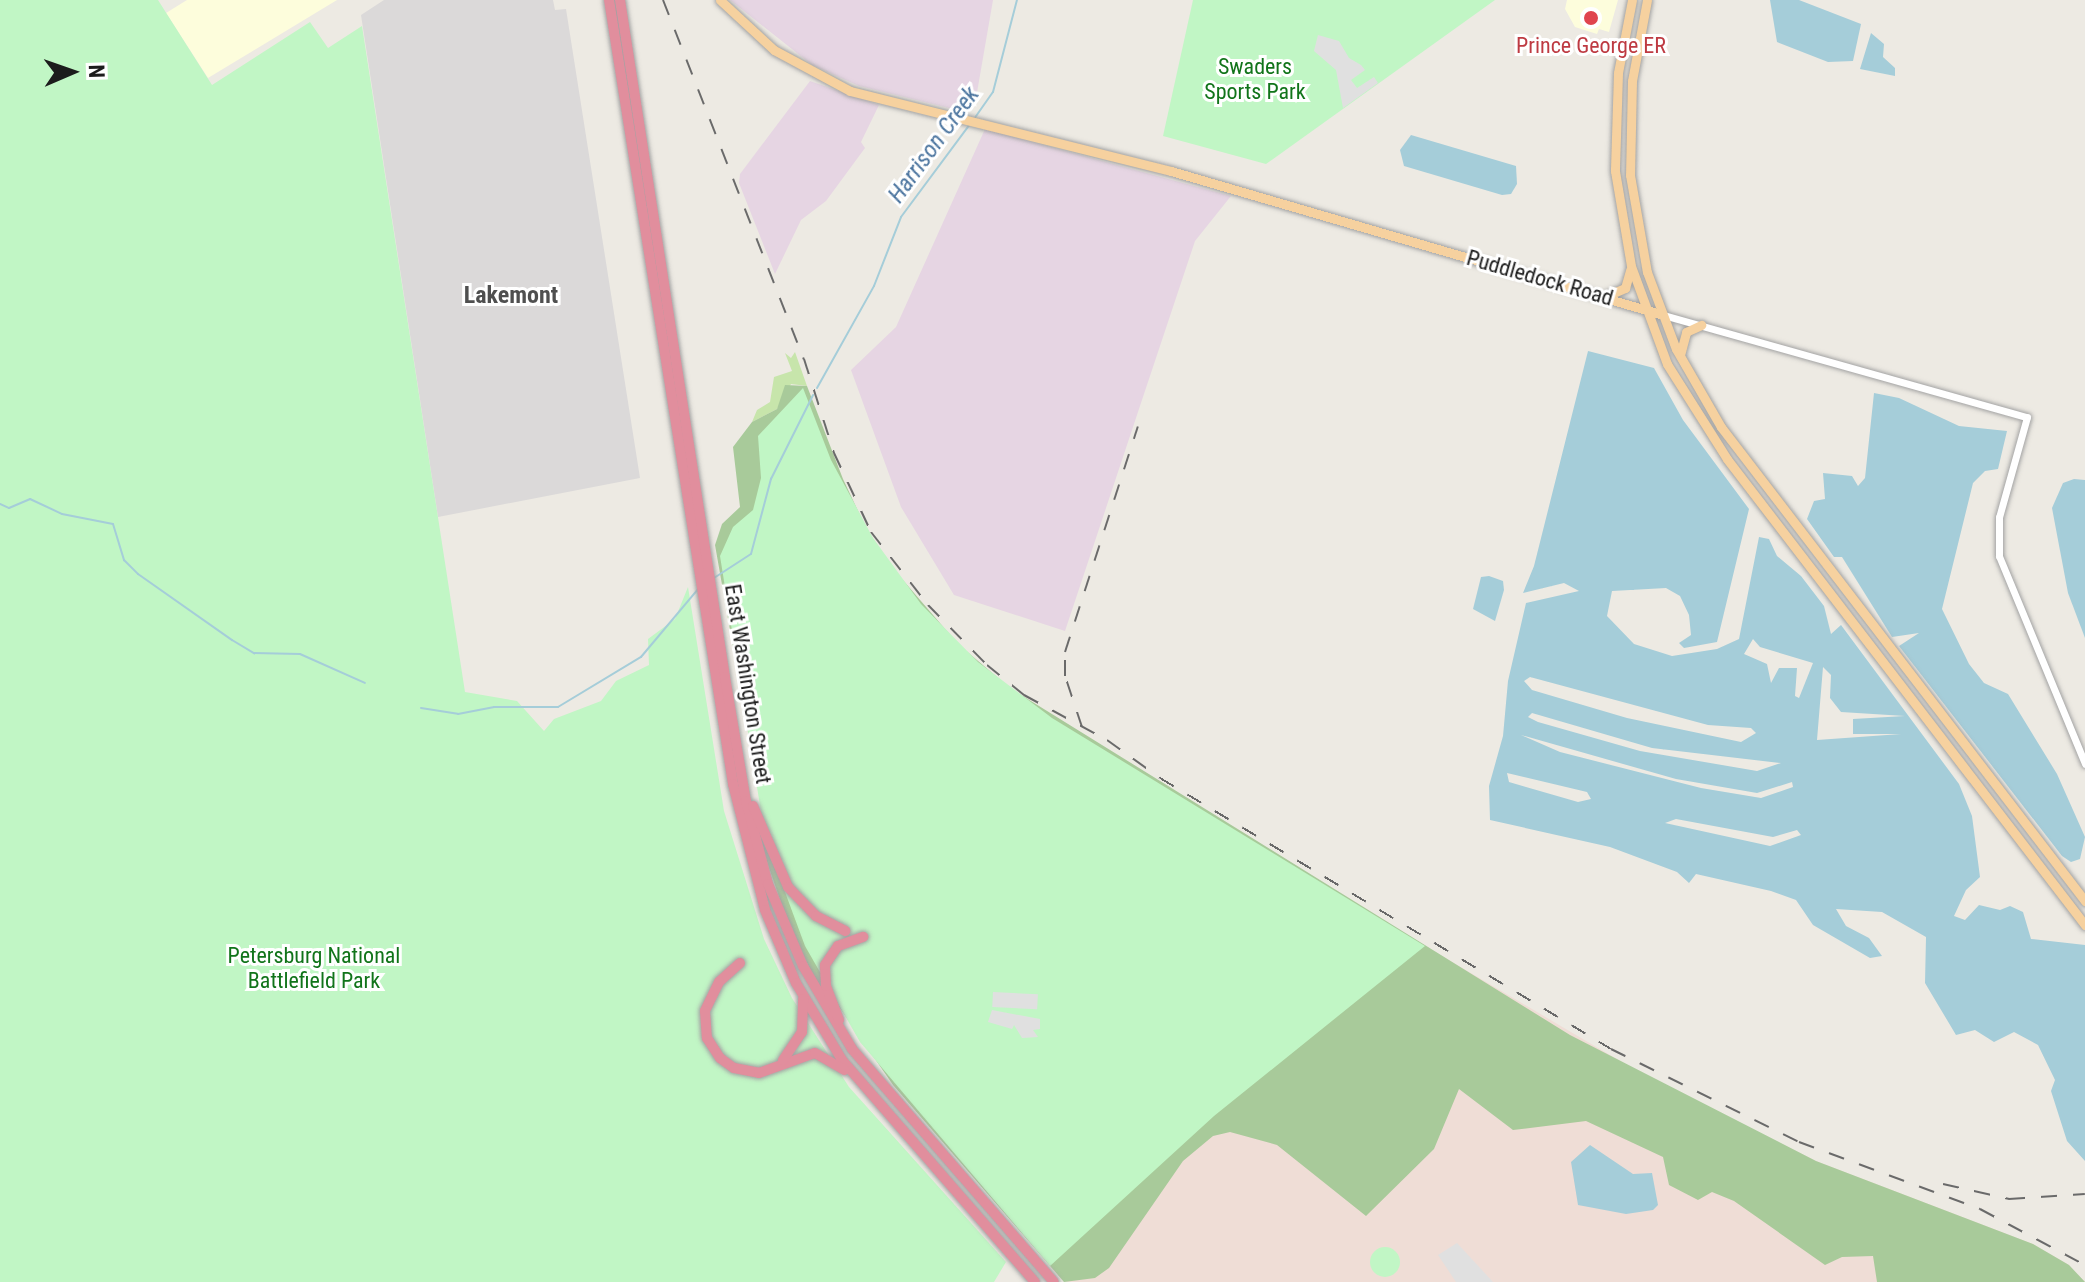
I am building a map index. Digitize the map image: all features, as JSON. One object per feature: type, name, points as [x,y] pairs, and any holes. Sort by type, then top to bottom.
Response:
[{"type":"highway","name":"East Washington Street","points":[[609,0],[740,821],[765,910],[803,997],[855,1077],[1035,1282]]},
{"type":"highway","name":"East Washington Street","points":[[620,0],[741,773],[756,844],[781,919],[819,997],[858,1057],[1054,1282]]},
{"type":"highway","points":[[741,773],[766,845],[788,887],[816,916],[845,931]]},
{"type":"highway","points":[[858,1057],[831,1002],[824,973],[835,948],[863,937]]},
{"type":"highway","points":[[803,997],[802,1032],[788,1057],[763,1069],[737,1065],[715,1046],[708,1018],[716,992],[741,965],[719,982],[705,1011],[706,1034],[720,1058],[734,1068],[759,1073],[815,1053],[855,1077]]},
{"type":"main road","name":"Puddledock Road","points":[[720,0],[761,40],[823,80],[862,95],[1171,171],[1660,314]]},
{"type":"main road","points":[[1632,0],[1618,73],[1614,144],[1631,266],[1644,309],[1667,364],[1705,430],[2085,925]]},
{"type":"main road","points":[[1647,0],[1632,81],[1628,148],[1636,222],[1660,314],[1680,359],[1739,452],[2085,901]]},
{"type":"main road","points":[[1606,296],[1625,288],[1631,266]]},
{"type":"main road","points":[[1680,359],[1683,336],[1701,325]]},
{"type":"street","name":"Puddledock Road","points":[[1660,314],[2027,417],[1999,517],[1999,556],[2085,764]]},
{"type":"shaded area","points":[[187,0],[337,0],[208,78],[166,13]]},
{"type":"shaded area","points":[[384,0],[553,0],[555,10],[566,9],[640,478],[438,517],[361,15]]},
{"type":"shaded area","points":[[730,0],[993,0],[975,104],[961,111],[859,86],[812,65]]},
{"type":"shaded area","name":"Prince George ER","points":[[1567,0],[1618,0],[1609,32],[1599,29],[1597,34],[1575,27],[1565,9]]},
{"type":"shaded area","points":[[1318,35],[1339,41],[1349,58],[1365,70],[1351,80],[1357,88],[1374,77],[1378,83],[1343,108],[1336,70],[1314,51]]},
{"type":"shaded area","points":[[810,81],[879,105],[861,142],[865,148],[826,201],[801,220],[775,274],[739,183],[740,174]]},
{"type":"shaded area","points":[[985,129],[1231,196],[1195,241],[1065,631],[954,595],[901,507],[851,370],[896,327]]},
{"type":"shaded area","points":[[1425,946],[1649,1078],[1816,1161],[2033,1244],[2069,1265],[2085,1282],[1064,1282],[1050,1266],[1123,1195]]},
{"type":"shaded area","points":[[993,992],[1038,994],[1037,1009],[992,1007]]},
{"type":"shaded area","points":[[992,1010],[1040,1019],[1040,1029],[1033,1030],[1038,1037],[1022,1038],[1014,1025],[1012,1029],[988,1022]]},
{"type":"shaded area","points":[[1457,1243],[1493,1282],[1456,1282],[1438,1255]]},
{"type":"green space","name":"Petersburg National Battlefield Park","points":[[0,0],[158,0],[212,85],[310,22],[328,48],[362,26],[465,692],[517,701],[544,731],[554,719],[601,701],[616,681],[649,665],[648,639],[675,619],[688,587],[724,811],[764,939],[792,998],[849,1087],[1006,1262],[994,1282],[0,1282]]},
{"type":"green space","name":"Swaders Sports Park","points":[[1193,0],[1495,0],[1266,164],[1163,136]]},
{"type":"green space","points":[[795,352],[807,386],[791,384],[777,409],[752,422],[757,410],[770,402],[774,377],[792,371],[785,353],[791,358]]},
{"type":"green space","points":[[785,385],[807,386],[843,479],[867,530],[896,572],[958,644],[1010,688],[1570,1035],[1816,1161],[2033,1244],[2069,1265],[2085,1282],[1877,1282],[1873,1256],[1842,1257],[1825,1265],[1734,1201],[1712,1192],[1698,1200],[1669,1185],[1663,1157],[1586,1121],[1513,1130],[1459,1089],[1434,1149],[1366,1216],[1277,1145],[1230,1132],[1213,1136],[1183,1161],[1109,1268],[1095,1278],[1064,1282],[893,1085],[822,982],[817,983],[789,926],[761,844],[766,834],[715,545],[722,524],[740,507],[733,447],[752,422],[777,409]]},
{"type":"green space","points":[[803,388],[831,460],[873,538],[921,604],[978,662],[1052,718],[1425,946],[1214,1116],[1050,1266],[860,1042],[805,946],[775,865],[761,812],[720,556],[733,527],[753,510],[761,478],[758,436]]},
{"type":"green space","points":[[1385,1247],[1396,1251],[1400,1262],[1396,1273],[1385,1277],[1374,1273],[1370,1262],[1374,1251]]},
{"type":"water","points":[[1770,0],[1799,0],[1861,24],[1853,61],[1828,62],[1777,42]]},
{"type":"water","points":[[1871,33],[1884,44],[1883,57],[1895,68],[1895,76],[1860,69]]},
{"type":"water","points":[[1411,135],[1516,166],[1517,184],[1511,194],[1502,195],[1404,166],[1400,150]]},
{"type":"water","points":[[1588,351],[1654,368],[1683,420],[1749,509],[1717,642],[1684,648],[1679,643],[1691,635],[1689,615],[1680,596],[1666,588],[1612,591],[1607,616],[1634,644],[1672,656],[1717,649],[1739,639],[1759,537],[1769,539],[1777,556],[1801,576],[1824,606],[1831,634],[1841,625],[1959,784],[1972,816],[1980,877],[1966,890],[1954,916],[1965,920],[1979,905],[2000,910],[2010,906],[2023,912],[2031,939],[2085,945],[2085,1161],[2067,1141],[2051,1091],[2055,1080],[2038,1045],[2014,1032],[1994,1042],[1975,1030],[1956,1035],[1925,983],[1926,937],[1882,912],[1836,909],[1846,926],[1869,938],[1882,956],[1870,958],[1813,925],[1796,900],[1771,891],[1696,874],[1689,883],[1677,872],[1610,847],[1490,820],[1489,786],[1503,736],[1508,681],[1526,603],[1579,591],[1564,583],[1523,593],[1534,566]],"holes":[[[1753,639],[1760,647],[1813,663],[1799,698],[1795,696],[1797,668],[1779,668],[1771,683],[1767,664],[1744,654]],[[1823,667],[1831,675],[1830,698],[1841,712],[1905,716],[1853,719],[1853,734],[1901,734],[1817,740]],[[1530,677],[1708,725],[1751,728],[1756,733],[1741,742],[1627,718],[1532,690],[1524,681]],[[1532,713],[1652,748],[1781,763],[1757,771],[1640,751],[1528,717]],[[1521,735],[1676,779],[1757,793],[1792,782],[1793,787],[1761,798],[1701,788],[1560,752]],[[1507,773],[1587,792],[1591,799],[1578,802],[1509,782]],[[1676,819],[1773,837],[1797,830],[1801,835],[1770,846],[1665,823]]]},
{"type":"water","points":[[1874,393],[1899,398],[1959,426],[2007,431],[1998,469],[1985,471],[1973,483],[1942,609],[1969,664],[1984,683],[2008,694],[2057,774],[2085,837],[2080,859],[2071,862],[2062,856],[1899,646],[1919,633],[1892,637],[1842,557],[1834,557],[1807,519],[1814,501],[1825,499],[1823,473],[1852,476],[1858,486],[1865,478]]},
{"type":"water","points":[[2074,479],[2085,480],[2085,638],[2068,593],[2052,508],[2063,483]]},
{"type":"water","points":[[1489,576],[1503,581],[1504,590],[1495,621],[1473,609],[1481,577]]},
{"type":"water","points":[[1590,1145],[1633,1174],[1652,1173],[1658,1205],[1653,1210],[1626,1214],[1578,1205],[1571,1162]]},
{"type":"waterway","name":"Harrison Creek","points":[[974,119],[993,92],[1017,0]]},
{"type":"waterway","name":"Harrison Creek","points":[[817,388],[874,286],[901,217],[970,124]]},
{"type":"waterway","name":"Harrison Creek","points":[[714,578],[751,554],[771,479],[813,395]]},
{"type":"waterway","points":[[0,504],[9,508],[30,499],[62,514],[113,524],[124,560],[138,574],[232,640],[254,653],[300,654],[365,683]]},
{"type":"waterway","name":"Harrison Creek","points":[[421,708],[458,714],[494,707],[558,707],[641,657],[699,588]]},
{"type":"railway","points":[[663,0],[804,359],[834,453],[871,532],[928,605],[987,665],[1024,695],[1107,740],[1160,778],[1611,1049],[1799,1142],[1980,1209],[2085,1265]]},
{"type":"railway","points":[[1082,727],[1065,676],[1065,652],[1138,426]]},
{"type":"railway","points":[[1943,1184],[2009,1199],[2085,1194]]},
{"type":"place","name":"Prince George ER","points":[[1591,18]]},
{"type":"district","name":"Lakemont","points":[[511,296]]}]
